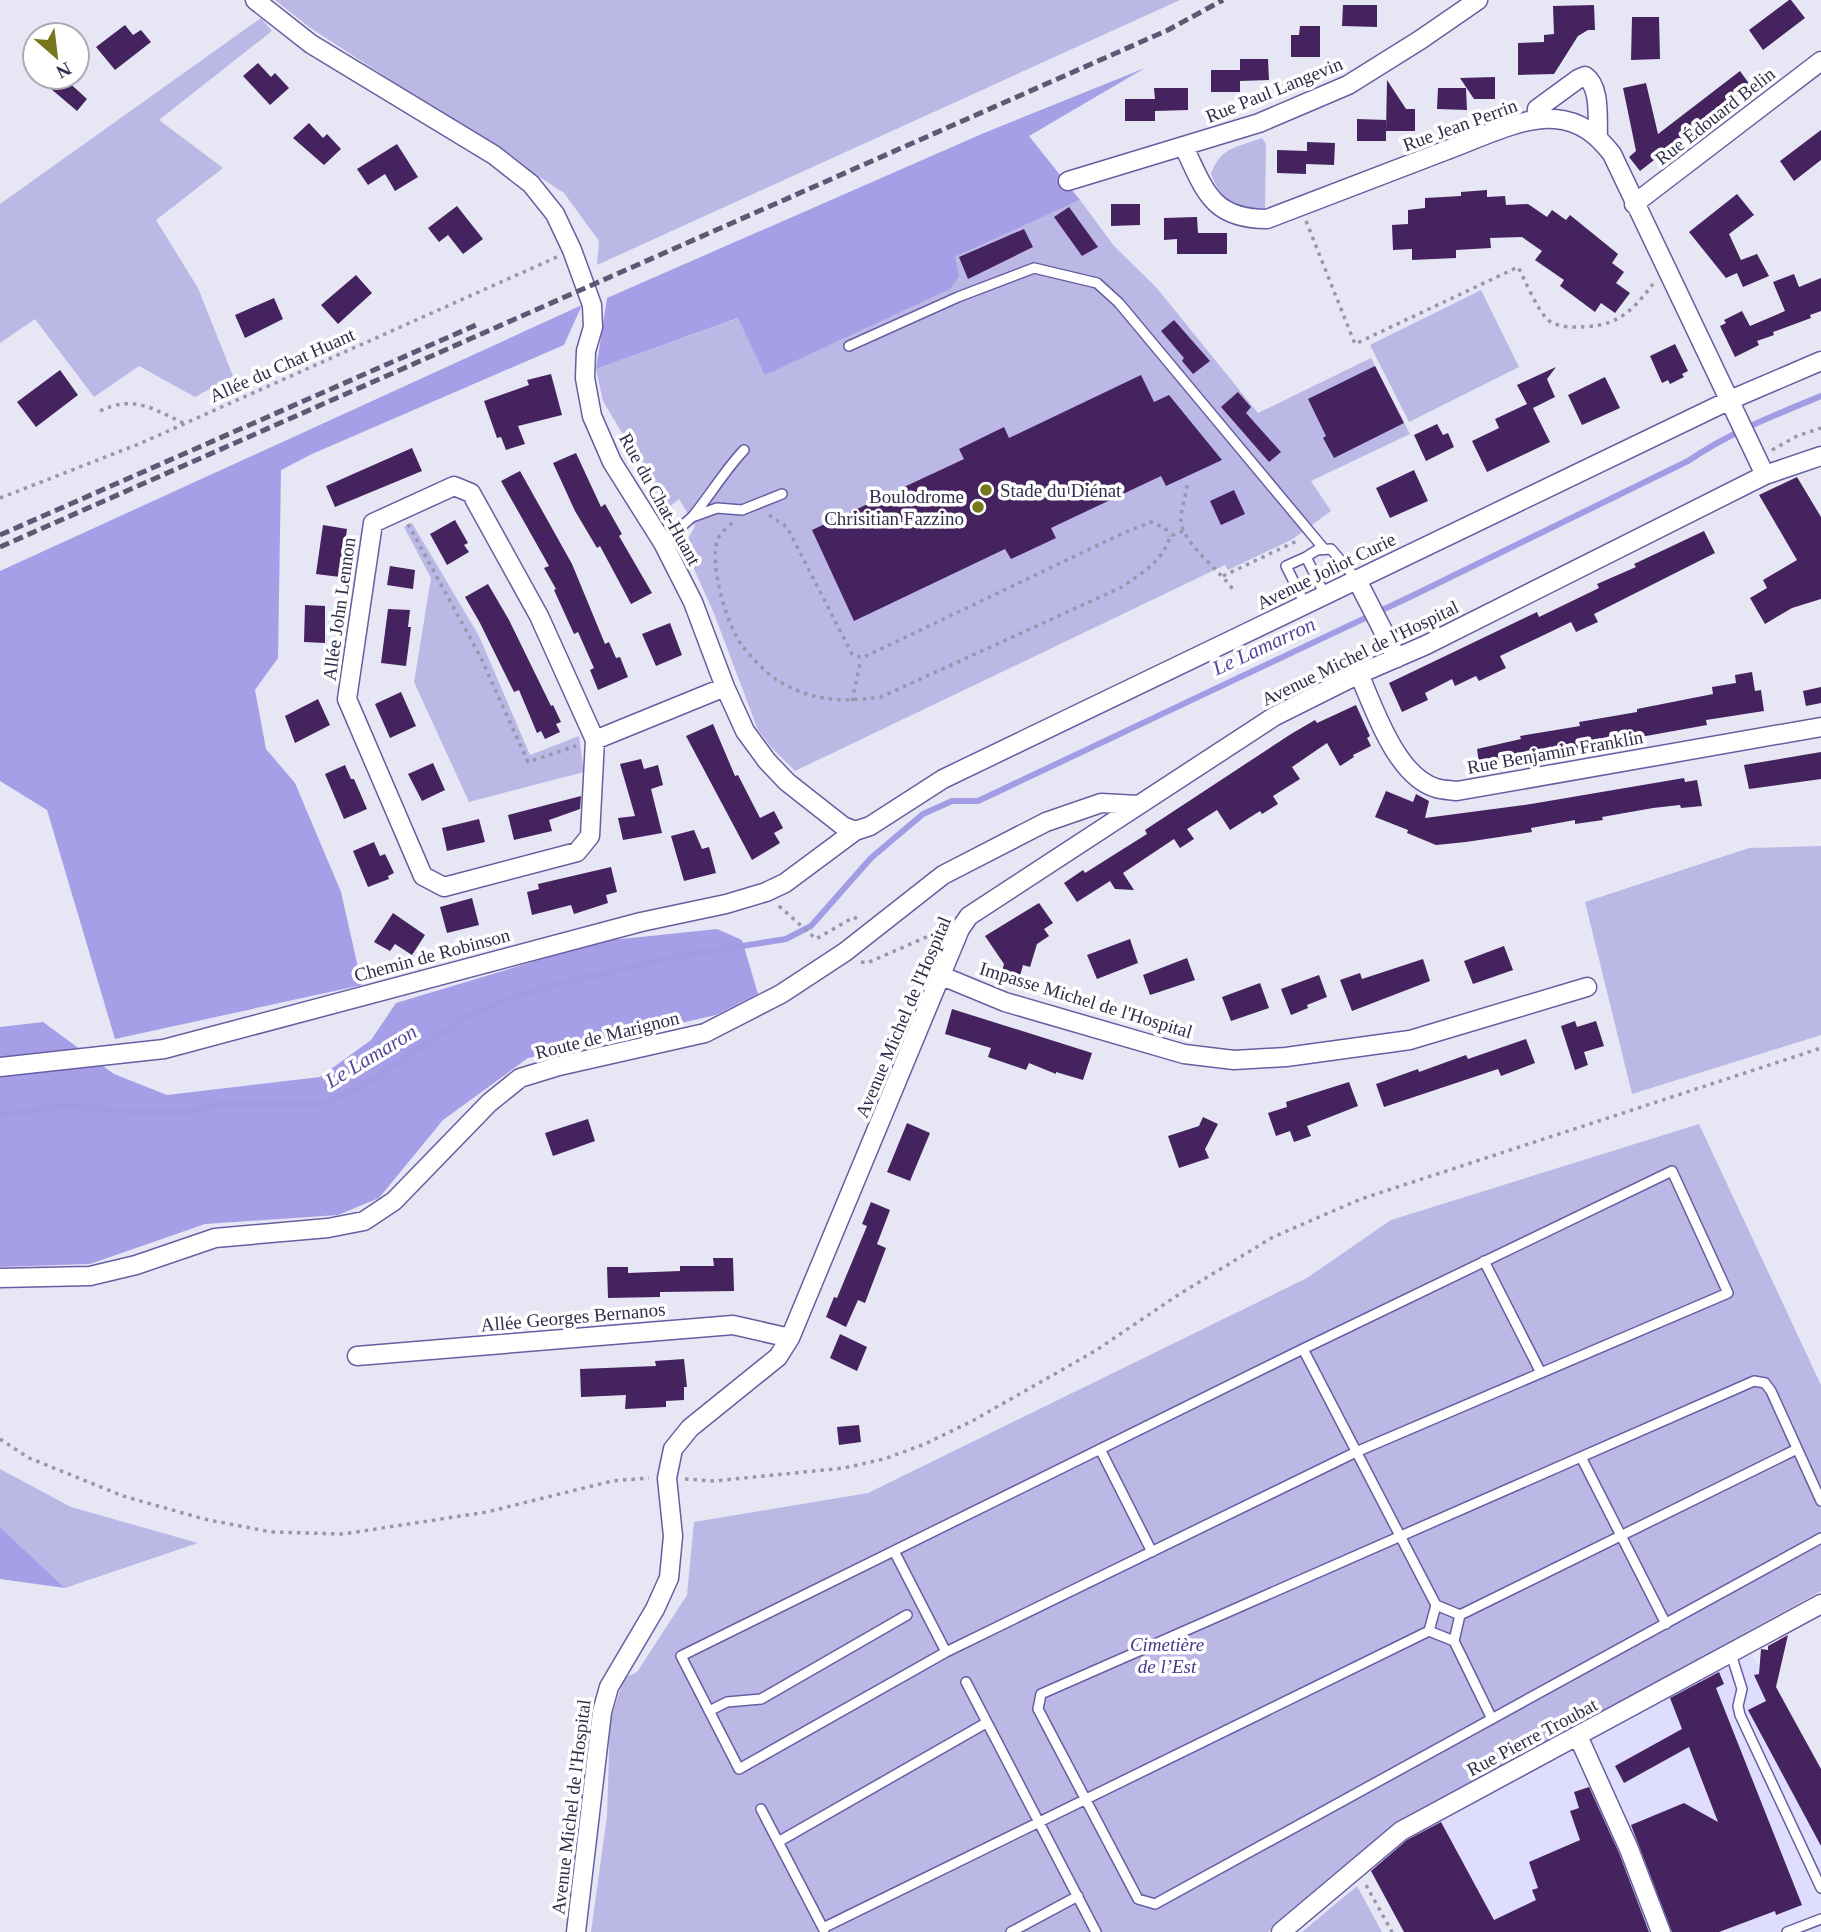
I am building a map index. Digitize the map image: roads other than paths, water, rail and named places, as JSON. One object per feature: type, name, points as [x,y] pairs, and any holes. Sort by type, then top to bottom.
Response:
[{"type":"street","name":"Rue du Chat-Huant","points":[[255,0],[311,44],[494,155],[531,184],[555,214],[572,250],[592,305],[593,327],[586,351],[585,379],[593,416],[612,462],[663,543],[693,602],[725,687],[746,731],[767,761],[787,782],[843,826],[855,831]]},
{"type":"street","name":"Rue Paul Langevin","points":[[1068,181],[1259,123],[1348,85],[1478,0]]},
{"type":"street","name":"Rue Édouard Belin","points":[[1634,204],[1821,61]]},
{"type":"street","points":[[1536,120],[1537,109],[1577,79],[1585,76],[1591,80],[1595,88],[1598,136],[1612,154],[1765,475]]},
{"type":"street","name":"Rue Jean Perrin","points":[[1184,147],[1212,200],[1226,212],[1246,219],[1267,219],[1495,132],[1536,120],[1555,119],[1577,124],[1598,136]]},
{"type":"street","name":"Avenue Joliot Curie","points":[[855,831],[870,826],[943,779],[1730,400],[1821,361]]},
{"type":"street","name":"Avenue Michel de l'Hospital","points":[[576,1932],[602,1712],[609,1687],[655,1609],[669,1578],[673,1536],[667,1478],[673,1450],[690,1428],[778,1357],[790,1338],[960,929],[969,916],[1275,716],[1359,674],[1426,645],[1765,475],[1821,456]]},
{"type":"street","name":"Allée John Lennon","points":[[454,486],[471,493],[539,616],[595,740],[590,836],[577,852],[444,887],[424,876],[347,699],[373,523],[454,486]]},
{"type":"street","points":[[1357,580],[1390,628],[1397,657]]},
{"type":"street","name":"Rue Benjamin Franklin","points":[[1359,674],[1393,748],[1412,773],[1434,788],[1457,790],[1821,727]]},
{"type":"street","points":[[595,740],[725,687]]},
{"type":"street","name":"Route de Marignon","points":[[0,1278],[90,1276],[136,1265],[215,1238],[328,1228],[364,1222],[394,1201],[489,1103],[520,1078],[559,1066],[705,1033],[781,994],[848,950],[943,875],[1046,822],[1101,803],[1138,805]]},
{"type":"street","name":"Chemin de Robinson","points":[[0,1067],[164,1049],[641,922],[726,904],[766,892],[785,883],[855,831]]},
{"type":"street","name":"Impasse Michel de l'Hospital","points":[[942,976],[1005,1002],[1159,1047],[1184,1054],[1234,1060],[1286,1057],[1410,1040],[1587,986]]},
{"type":"street","name":"Allée Georges Bernanos","points":[[357,1356],[733,1325],[790,1338]]},
{"type":"street","name":"Rue Pierre Troubat","points":[[1281,1932],[1401,1831],[1821,1604]]},
{"type":"street","points":[[1578,1736],[1629,1849],[1661,1932]]},
{"type":"lane","points":[[849,346],[958,297],[1034,268],[1097,283],[1145,333],[1324,550]]},
{"type":"lane","points":[[663,543],[692,517],[716,487],[727,467],[744,450]]},
{"type":"lane","points":[[692,517],[718,508],[752,510],[782,494]]},
{"type":"lane","points":[[1305,604],[1286,566],[1317,550],[1331,549],[1357,580]]},
{"type":"lane","points":[[1306,557],[1325,595]]},
{"type":"lane","points":[[1672,1171],[1727,1293],[1356,1452],[946,1652],[739,1769],[681,1656],[1303,1349],[1672,1171]]},
{"type":"lane","points":[[1484,1261],[1541,1373]]},
{"type":"lane","points":[[1303,1349],[1436,1605],[1460,1615],[1797,1449]]},
{"type":"lane","points":[[1821,1501],[1771,1391],[1765,1383],[1754,1381],[1041,1694],[1038,1709],[1138,1899],[1155,1904],[1821,1538]]},
{"type":"lane","points":[[1101,1449],[1152,1552]]},
{"type":"lane","points":[[1581,1457],[1666,1624]]},
{"type":"lane","points":[[894,1551],[946,1652]]},
{"type":"lane","points":[[761,1809],[824,1930],[1085,1798],[1429,1630],[1436,1605]]},
{"type":"lane","points":[[709,1711],[727,1702],[761,1699],[907,1615]]},
{"type":"lane","points":[[1460,1615],[1454,1641],[1492,1719]]},
{"type":"lane","points":[[1429,1630],[1454,1641]]},
{"type":"lane","points":[[1731,1654],[1742,1689],[1738,1706],[1740,1715],[1821,1888]]},
{"type":"lane","points":[[966,1682],[1096,1932]]},
{"type":"lane","points":[[778,1842],[986,1723]]},
{"type":"lane","points":[[1011,1932],[1077,1896]]},
{"type":"lane","points":[[1787,1932],[1821,1919]]},
{"type":"waterway","name":"Le Lamarron","points":[[0,1115],[66,1106],[140,1112],[186,1112],[224,1104],[324,1103],[357,1090],[462,1020],[507,999],[558,984],[680,956],[786,939],[811,926],[871,858],[923,814],[952,801],[978,801],[1416,594],[1688,461],[1753,425],[1821,396]]},
{"type":"railway","points":[[0,547],[1168,30],[1223,0]]},
{"type":"railway","points":[[0,535],[476,325]]},
{"type":"place","name":"Stade du Diénat","points":[[986,490]]},
{"type":"place","name":"Boulodrome Chrisitian Fazzino","points":[[978,507]]},
{"type":"water label","name":"Le Lamaron","points":[[371,1056]]},
{"type":"park label","name":"Cimetière de l’Est","points":[[1167,1655]]}]
